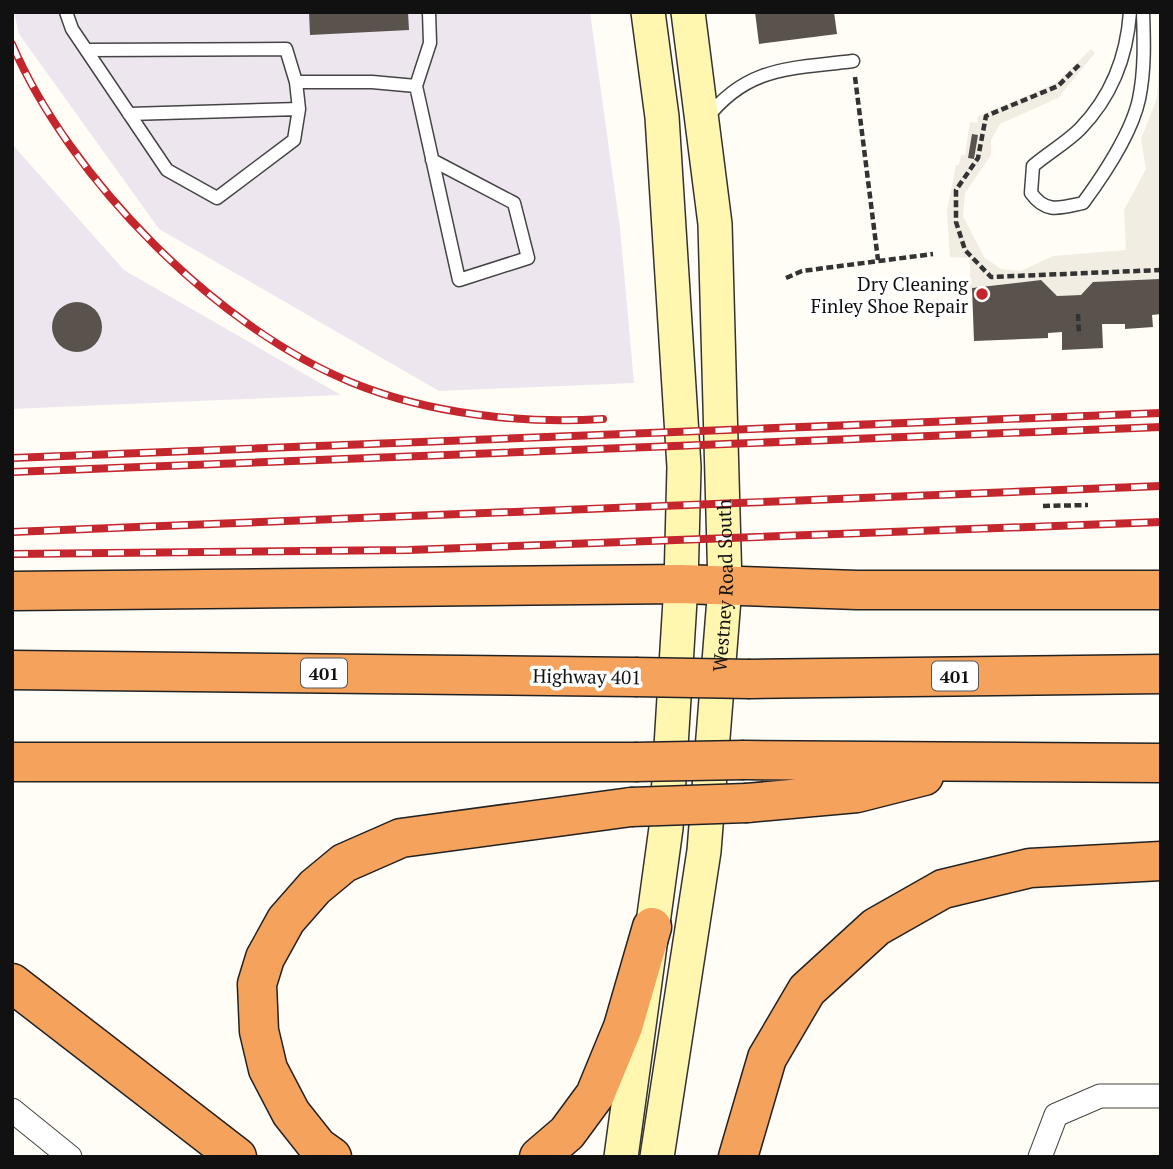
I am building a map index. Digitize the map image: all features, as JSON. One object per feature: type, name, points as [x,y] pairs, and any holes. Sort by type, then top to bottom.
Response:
[{"type":"highway","points":[[12,591],[681,584],[857,590],[1161,590]]},
{"type":"highway","name":"Highway 401","points":[[12,670],[750,679],[1161,674]]},
{"type":"highway","points":[[12,762],[1161,763]]},
{"type":"highway","points":[[332,1157],[318,1147],[291,1113],[268,1069],[259,1031],[257,984],[265,958],[286,920],[315,887],[344,863],[401,838],[631,807],[747,803],[858,793],[970,764]]},
{"type":"highway","points":[[738,1157],[767,1058],[807,990],[876,927],[943,889],[1030,868],[1161,861]]},
{"type":"highway","points":[[539,1157],[567,1133],[595,1095],[623,1027],[652,927]]},
{"type":"highway","points":[[12,983],[237,1157]]},
{"type":"main road","name":"Westney Road South","points":[[621,1157],[636,1067],[666,828],[681,584],[683,454],[662,117],[649,12]]},
{"type":"main road","name":"Westney Road South","points":[[657,1157],[704,851],[725,586],[720,321],[715,224],[688,12]]},
{"type":"street","points":[[1040,1157],[1056,1115],[1100,1096],[1161,1096]]},
{"type":"street","points":[[12,1110],[71,1157]]},
{"type":"lane","points":[[66,12],[86,50],[167,170],[217,198],[294,140],[299,109],[296,82],[286,49],[86,50]]},
{"type":"lane","points":[[429,12],[430,43],[416,86],[432,160],[459,280],[528,258],[514,203],[432,160]]},
{"type":"lane","points":[[1130,12],[1126,49],[1106,94],[1081,128],[1033,166],[1031,193],[1040,205],[1053,210],[1083,203],[1108,169],[1138,102],[1143,73],[1143,12]]},
{"type":"lane","points":[[704,122],[716,106],[753,77],[853,61]]},
{"type":"lane","points":[[296,82],[372,82],[416,86]]},
{"type":"lane","points":[[129,114],[299,109]]},
{"type":"path","points":[[853,61],[878,260]]},
{"type":"path","points":[[786,278],[802,271],[933,254]]},
{"type":"path","points":[[1078,314],[1079,335]]},
{"type":"path","points":[[1042,506],[1088,505]]},
{"type":"shaded area","points":[[14,12],[590,12],[620,228],[634,383],[439,391],[159,229],[19,34]]},
{"type":"shaded area","points":[[1161,27],[1161,310],[1159,279],[1093,282],[1081,295],[1057,296],[1041,280],[972,288],[971,292],[953,291],[952,281],[970,278],[970,258],[950,257],[947,211],[956,165],[959,165],[961,155],[965,155],[970,122],[977,123],[978,116],[1056,83],[1091,49],[1095,53],[1058,98],[1000,124],[991,140],[991,155],[965,193],[963,216],[984,257],[1001,269],[1021,271],[1053,256],[1126,250],[1124,210],[1146,169],[1141,139],[1157,98]]},
{"type":"shaded area","points":[[12,144],[124,270],[341,395],[12,409]]},
{"type":"building","points":[[309,12],[408,12],[409,30],[310,35]]},
{"type":"building","points":[[755,12],[834,12],[837,34],[759,44]]},
{"type":"building","points":[[972,134],[978,135],[974,159],[968,158]]},
{"type":"building","points":[[1159,279],[1161,314],[1152,315],[1153,327],[1125,329],[1125,324],[1102,324],[1103,348],[1062,350],[1062,332],[1048,333],[1048,338],[974,341],[972,288],[1041,280],[1057,296],[1081,295],[1093,282]]},
{"type":"building","points":[[77,302],[95,309],[102,327],[95,345],[77,352],[59,345],[52,327],[59,309]]},
{"type":"railway","points":[[12,44],[38,95],[71,146],[110,196],[153,244],[250,326],[302,358],[382,394],[444,409],[508,418],[603,419]]},
{"type":"railway","points":[[12,458],[1161,413]]},
{"type":"railway","points":[[12,472],[1161,427]]},
{"type":"railway","points":[[12,532],[1161,486]]},
{"type":"railway","points":[[12,554],[409,550],[1161,522]]},
{"type":"place","name":"Dry Cleaning Finley Shoe Repair","points":[[982,294]]}]
